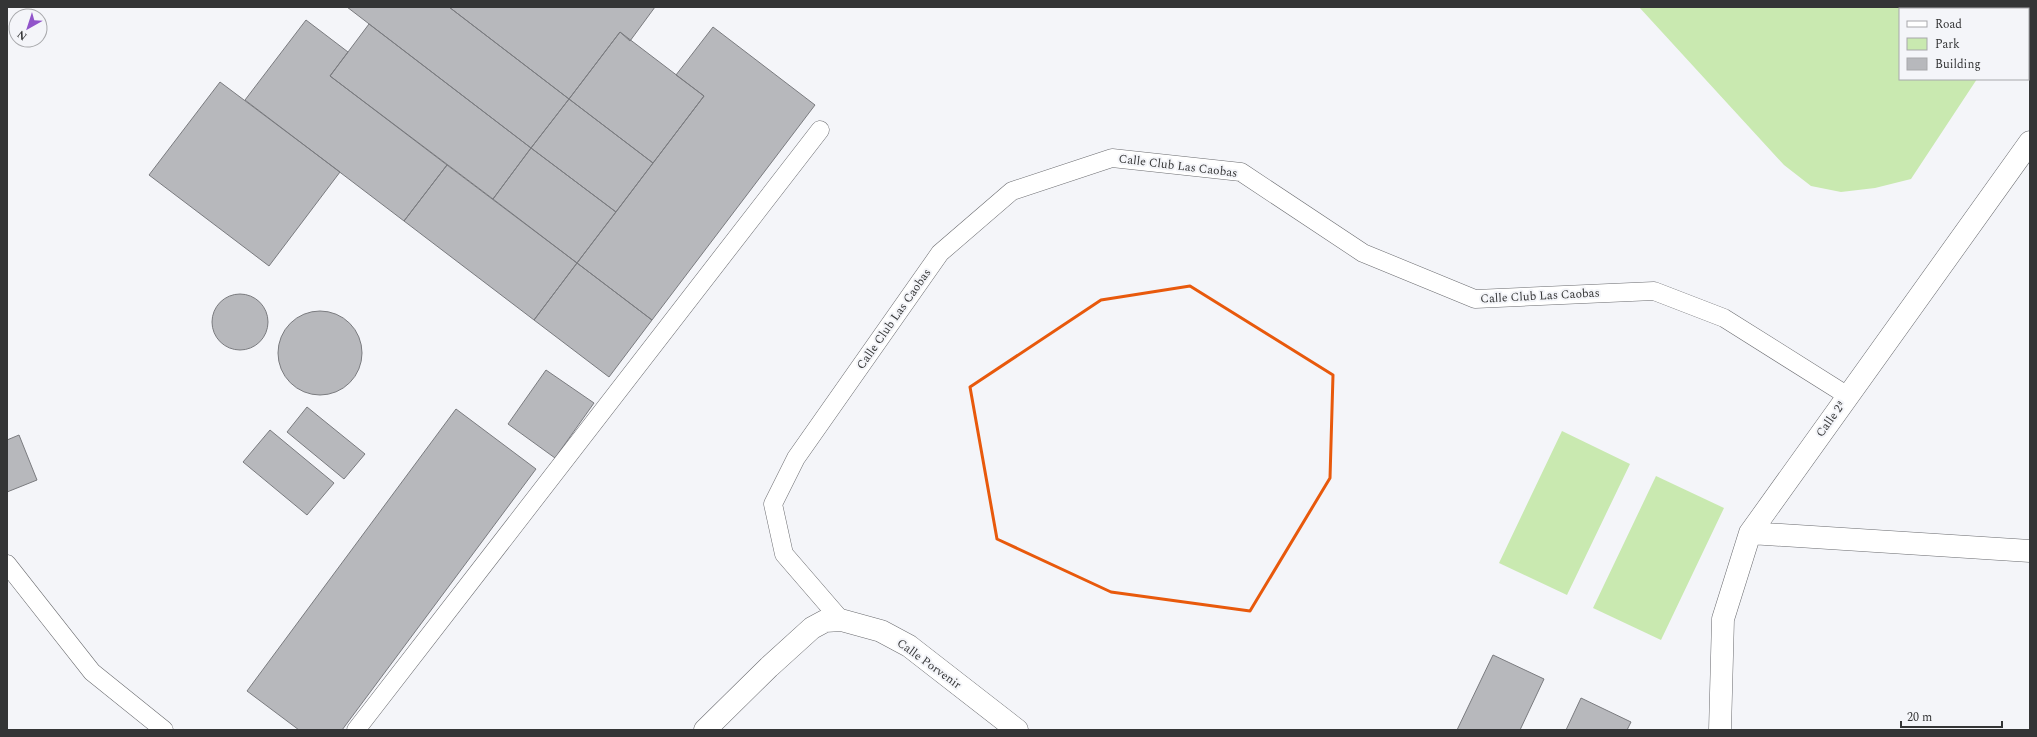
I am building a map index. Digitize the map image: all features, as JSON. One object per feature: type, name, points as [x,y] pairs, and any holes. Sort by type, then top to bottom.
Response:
[{"type":"street","name":"Calle 2ª","points":[[1720,730],[1723,619],[1750,533],[2030,142]]},
{"type":"street","points":[[1750,533],[2030,551]]},
{"type":"street","name":"Calle Porvenir","points":[[705,730],[769,667],[812,628],[825,621],[841,620],[881,631],[909,646],[1017,730]]},
{"type":"lane","points":[[356,730],[820,130]]},
{"type":"lane","name":"Calle Club Las Caobas","points":[[841,620],[784,554],[773,504],[796,458],[940,253],[1012,191],[1112,158],[1241,172],[1363,252],[1475,299],[1654,291],[1724,318],[1848,396]]},
{"type":"lane","points":[[7,564],[92,672],[164,730]]},
{"type":"highlighted area","points":[[1190,286],[1333,375],[1330,478],[1250,611],[1111,592],[997,539],[970,387],[1101,300]]},
{"type":"green space","points":[[1639,7],[2025,7],[1899,8],[1899,80],[1976,80],[1911,179],[1875,188],[1841,192],[1811,186],[1784,165]]},
{"type":"green space","points":[[1562,431],[1630,464],[1567,595],[1499,563]]},
{"type":"green space","points":[[1656,476],[1724,508],[1661,640],[1593,608]]},
{"type":"building","points":[[347,7],[449,7],[569,99],[531,148]]},
{"type":"building","points":[[449,7],[655,7],[630,41],[620,32],[569,99]]},
{"type":"building","points":[[306,20],[348,52],[330,76],[447,165],[404,221],[245,100]]},
{"type":"building","points":[[369,24],[531,148],[493,199],[330,76]]},
{"type":"building","points":[[713,27],[815,105],[652,320],[577,263],[704,96],[676,75]]},
{"type":"building","points":[[620,32],[704,96],[653,163],[569,99]]},
{"type":"building","points":[[220,82],[340,172],[269,266],[149,175]]},
{"type":"building","points":[[569,99],[653,163],[616,212],[531,148]]},
{"type":"building","points":[[531,148],[616,212],[577,263],[493,199]]},
{"type":"building","points":[[447,165],[577,263],[534,320],[404,221]]},
{"type":"building","points":[[577,263],[652,320],[609,377],[534,320]]},
{"type":"building","points":[[234,294],[246,294],[256,298],[264,306],[268,316],[268,328],[264,338],[256,346],[246,350],[234,350],[224,346],[216,338],[212,328],[212,316],[216,306],[224,298]]},
{"type":"building","points":[[320,311],[336,314],[350,323],[359,337],[362,353],[359,369],[350,383],[336,392],[320,395],[304,392],[290,383],[281,369],[278,353],[281,337],[290,323],[304,314]]},
{"type":"building","points":[[546,370],[594,403],[555,458],[508,424]]},
{"type":"building","points":[[307,407],[365,454],[344,479],[287,432]]},
{"type":"building","points":[[456,409],[536,469],[342,730],[299,730],[247,691]]},
{"type":"building","points":[[270,430],[334,483],[307,515],[243,462]]},
{"type":"building","points":[[19,435],[37,480],[7,492],[7,440]]},
{"type":"building","points":[[1493,655],[1544,679],[1520,730],[1457,730]]},
{"type":"building","points":[[1581,698],[1631,722],[1627,730],[1566,730]]}]
